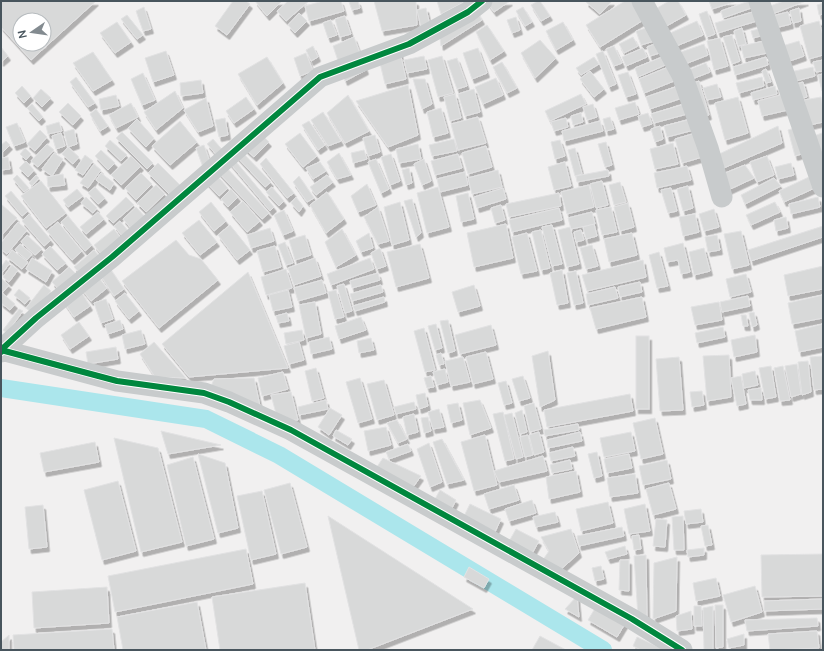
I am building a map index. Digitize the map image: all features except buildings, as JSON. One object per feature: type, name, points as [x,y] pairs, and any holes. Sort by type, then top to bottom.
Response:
[{"type":"street","points":[[1,351],[36,318],[112,257],[320,77],[410,44],[468,12],[482,1]]},
{"type":"street","points":[[642,1],[682,75],[708,148],[722,197]]},
{"type":"street","points":[[759,1],[823,187]]},
{"type":"street","points":[[1,351],[117,381],[204,393],[229,402],[291,430],[632,619],[682,650]]},
{"type":"waterway","points":[[1,388],[206,419],[279,455],[603,650]]},
{"type":"cycle path","points":[[1,352],[1,350],[36,318],[112,257],[320,77],[409,44],[468,12],[482,1]]},
{"type":"cycle path","points":[[1,350],[117,381],[204,393],[229,402],[291,430],[632,619],[682,650]]}]
